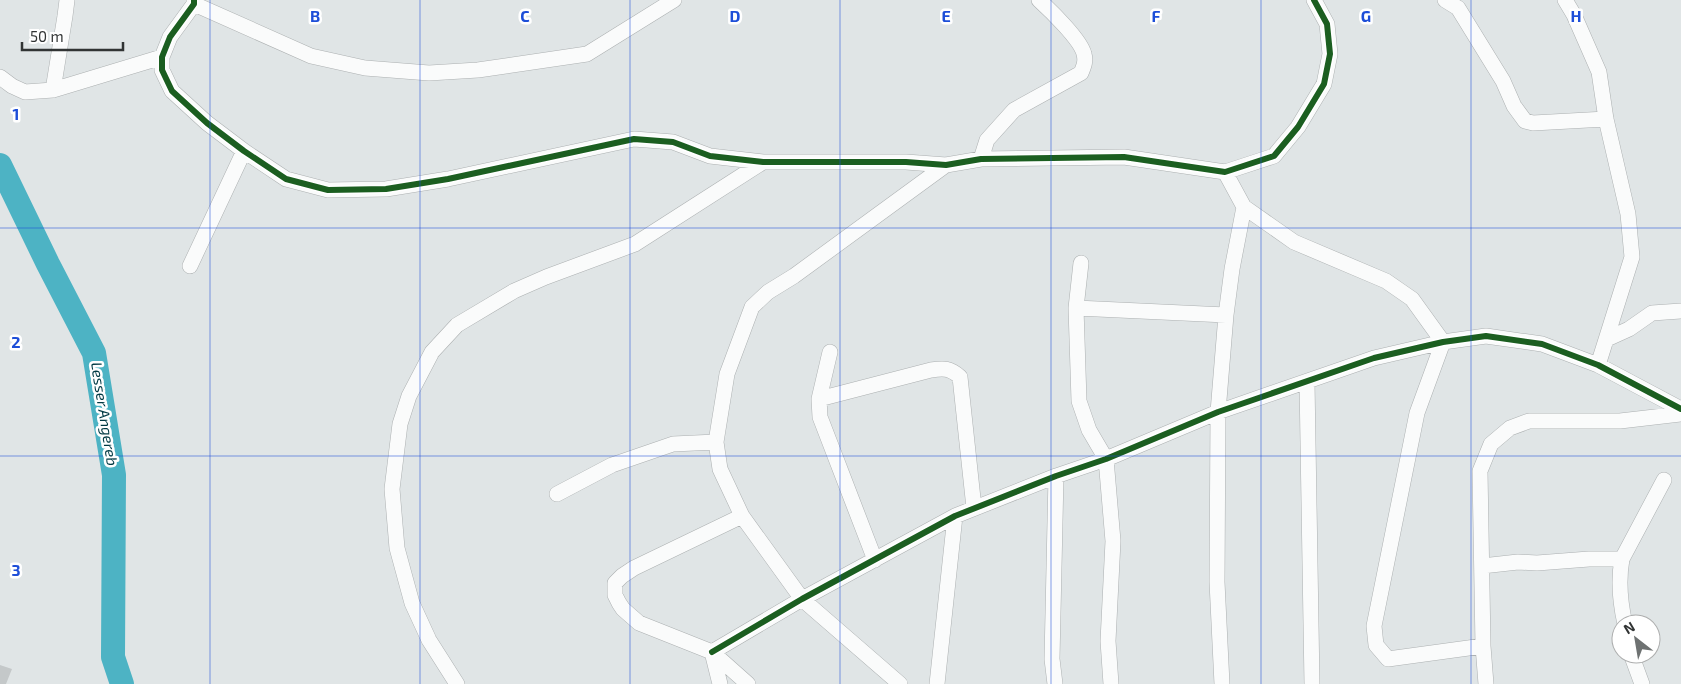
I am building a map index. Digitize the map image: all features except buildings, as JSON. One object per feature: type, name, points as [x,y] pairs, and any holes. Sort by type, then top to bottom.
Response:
[{"type":"street","points":[[53,90],[67,0]]},
{"type":"street","points":[[674,0],[587,54],[478,70],[430,73],[365,68],[311,56],[194,2],[170,37],[162,56],[162,70],[172,91],[207,123],[244,151],[286,179],[328,190],[386,188],[448,179],[634,139],[673,142],[710,156],[763,162],[906,162],[946,165],[981,159],[1124,157],[1225,172],[1274,156],[1298,127],[1324,84],[1330,54],[1328,24],[1314,0]]},
{"type":"street","points":[[981,159],[987,140],[1014,110],[1081,73],[1085,64],[1085,55],[1082,48],[1055,14],[1039,0]]},
{"type":"street","points":[[1445,0],[1458,8],[1503,80],[1514,106],[1525,121],[1533,123],[1606,119]]},
{"type":"street","points":[[1565,0],[1574,15],[1599,72],[1606,119],[1628,214],[1632,257],[1598,364]]},
{"type":"street","points":[[0,77],[12,86],[25,92],[53,90],[162,56]]},
{"type":"street","points":[[190,266],[244,151]]},
{"type":"street","points":[[456,684],[429,640],[412,603],[397,548],[392,489],[400,424],[409,396],[432,352],[457,326],[514,291],[546,277],[636,244],[763,162]]},
{"type":"street","points":[[900,684],[802,599],[742,516],[720,468],[716,442],[727,374],[752,307],[768,292],[794,276],[946,165]]},
{"type":"street","points":[[1225,172],[1244,206],[1294,242],[1386,281],[1412,299],[1443,342]]},
{"type":"street","points":[[1222,684],[1217,582],[1218,412],[1226,315],[1232,268],[1244,206]]},
{"type":"street","points":[[1081,263],[1076,308],[1079,401],[1089,430],[1106,460],[1113,541],[1108,640],[1110,684]]},
{"type":"street","points":[[1076,308],[1226,315]]},
{"type":"street","points":[[1607,339],[1629,329],[1652,313],[1681,311]]},
{"type":"street","points":[[712,652],[802,599],[955,516],[1056,476],[1106,460],[1218,412],[1374,358],[1443,342],[1486,336],[1542,344],[1598,364],[1681,409]]},
{"type":"street","points":[[1443,342],[1417,413],[1374,626],[1376,645],[1388,659],[1483,646]]},
{"type":"street","points":[[830,352],[819,399],[820,417],[875,560]]},
{"type":"street","points":[[819,399],[931,370],[944,368],[952,370],[960,377],[974,508]]},
{"type":"street","points":[[1307,382],[1312,684]]},
{"type":"street","points":[[1486,684],[1483,646],[1480,471],[1491,444],[1510,428],[1529,421],[1620,421],[1681,414]]},
{"type":"street","points":[[557,494],[612,465],[673,444],[716,442]]},
{"type":"street","points":[[1055,684],[1052,659],[1056,476]]},
{"type":"street","points":[[1623,614],[1620,572],[1622,559],[1664,480]]},
{"type":"street","points":[[742,516],[634,568],[615,583],[615,595],[623,610],[639,623],[712,652],[748,684]]},
{"type":"street","points":[[937,684],[955,516]]},
{"type":"street","points":[[1482,566],[1518,562],[1537,563],[1589,559],[1622,559]]},
{"type":"street","points":[[712,652],[720,684]]},
{"type":"street","points":[[1635,664],[1642,684]]},
{"type":"waterway","name":"Lesser Angereb","points":[[0,165],[94,353],[114,475],[113,657],[122,684]]},
{"type":"cycle path","points":[[194,0],[194,4],[170,37],[162,57],[162,70],[172,91],[207,123],[286,179],[328,190],[386,189],[448,179],[634,139],[673,142],[710,156],[763,162],[906,162],[946,165],[981,159],[1124,157],[1225,172],[1274,156],[1298,127],[1324,84],[1330,54],[1327,24],[1314,0]]},
{"type":"cycle path","points":[[712,652],[802,599],[955,516],[1056,476],[1106,459],[1218,412],[1374,358],[1443,342],[1486,336],[1542,344],[1598,365],[1681,409]]}]
